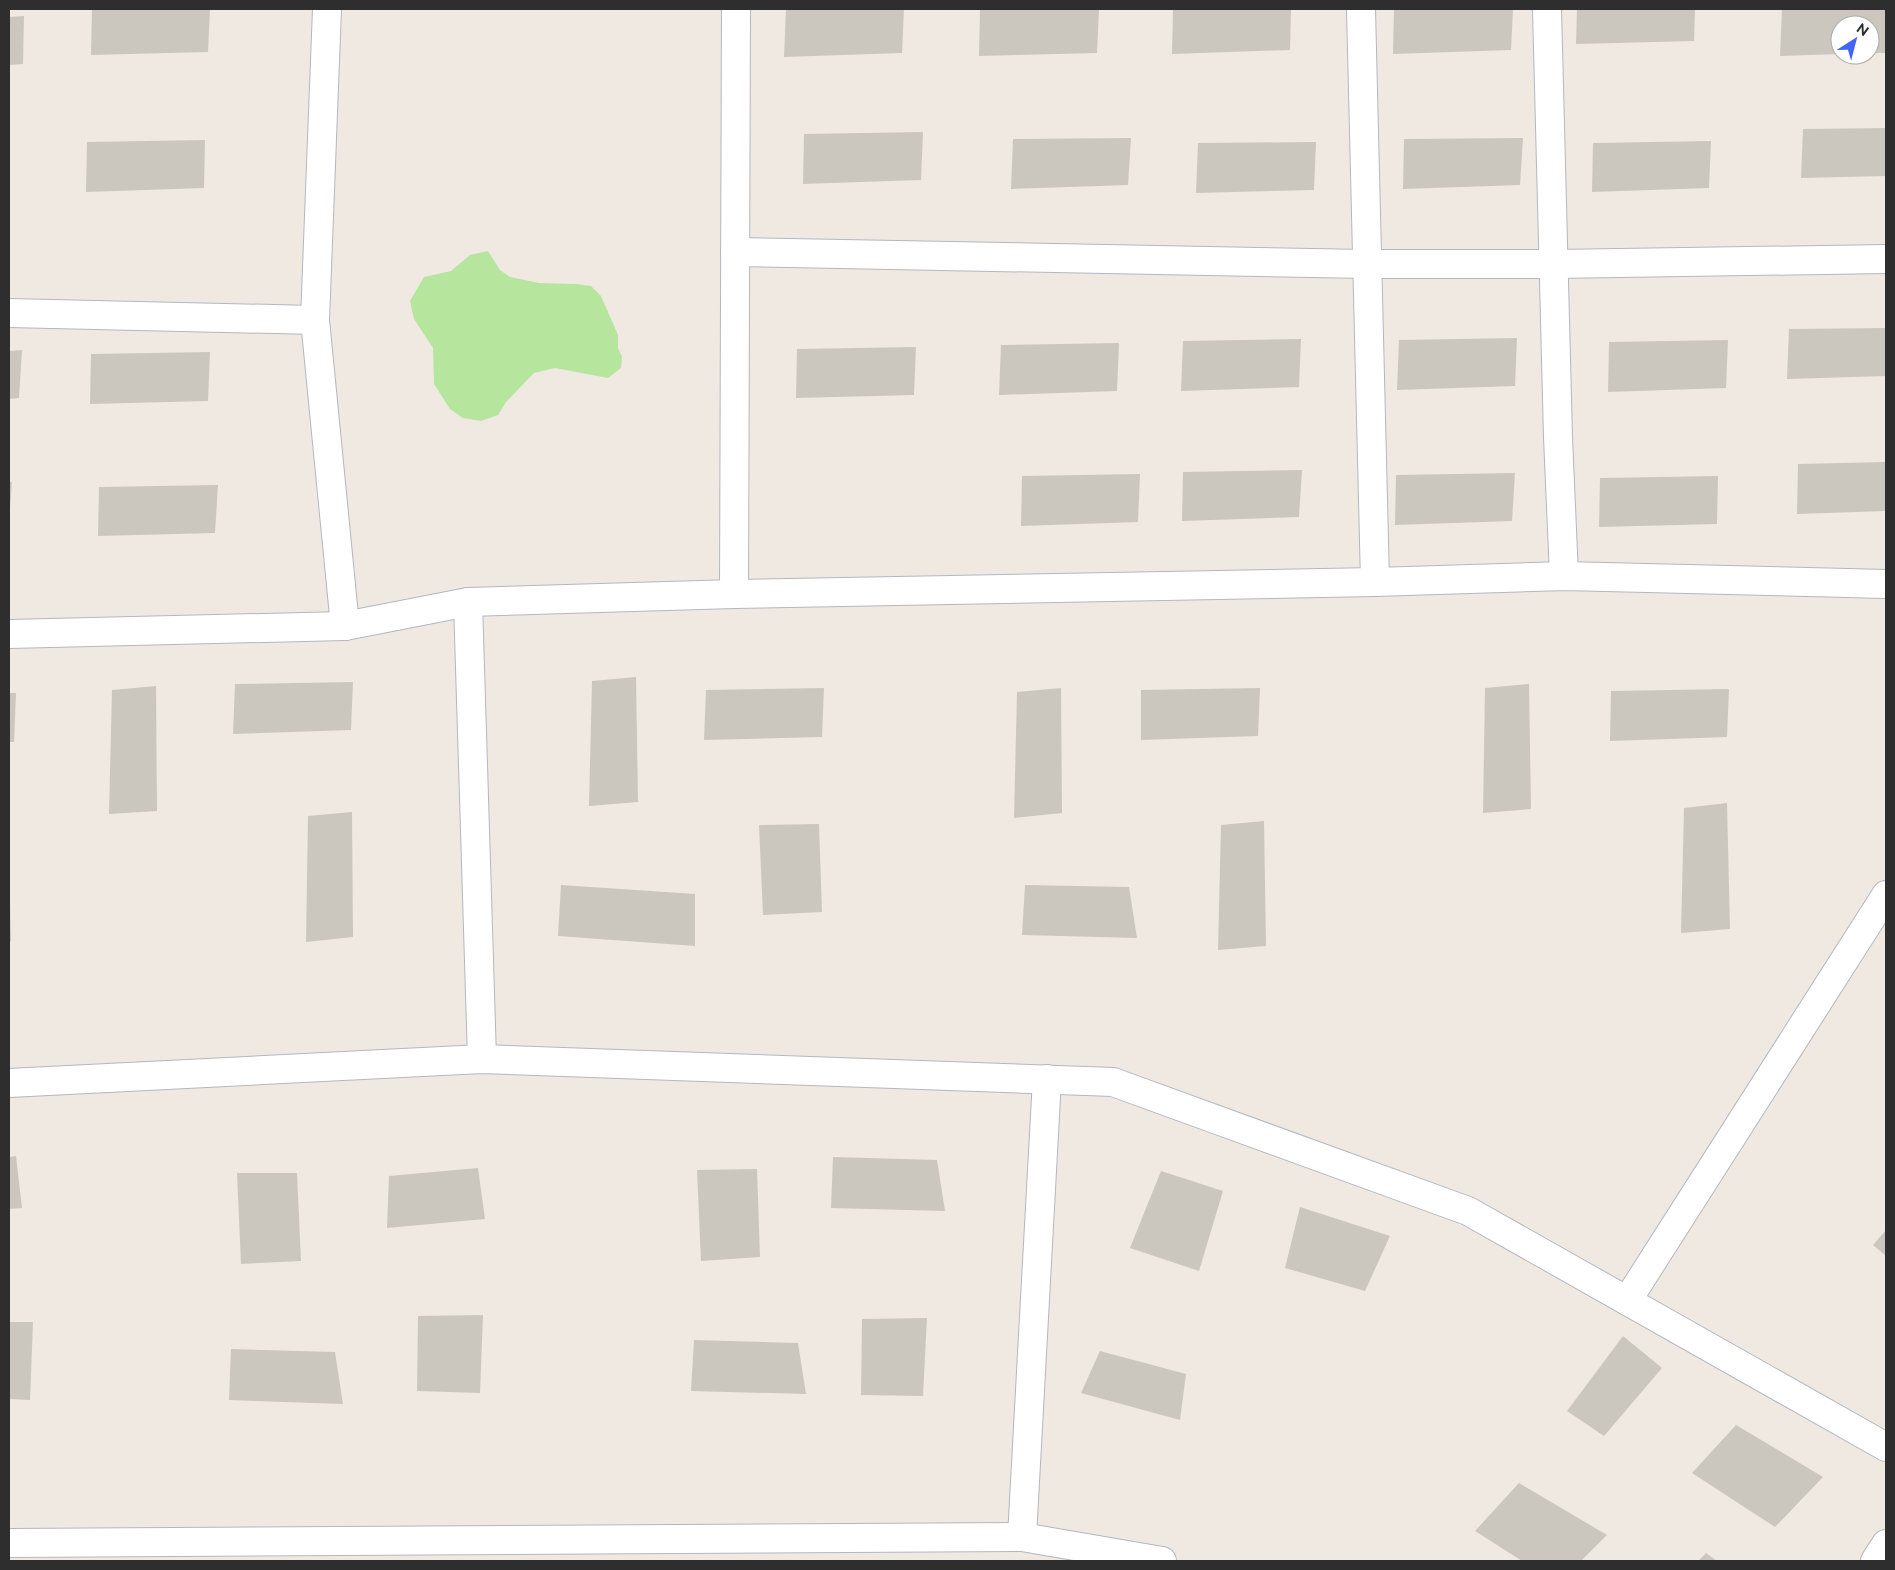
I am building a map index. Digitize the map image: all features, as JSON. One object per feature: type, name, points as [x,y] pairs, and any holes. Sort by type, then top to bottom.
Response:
[{"type":"street","points":[[327,9],[315,320],[345,626]]},
{"type":"street","points":[[734,594],[736,9]]},
{"type":"street","points":[[1361,9],[1375,582]]},
{"type":"street","points":[[1547,9],[1558,437],[1564,576]]},
{"type":"street","points":[[735,252],[1367,264],[1555,264],[1886,259]]},
{"type":"street","points":[[9,314],[315,320]]},
{"type":"street","points":[[9,634],[345,626],[468,602],[734,594],[1375,582],[1564,576],[1886,584]]},
{"type":"street","points":[[468,602],[482,1059]]},
{"type":"street","points":[[1627,1302],[1886,895]]},
{"type":"street","points":[[9,1083],[482,1059],[1113,1082],[1468,1211],[1886,1447]]},
{"type":"street","points":[[1022,1537],[1047,1079]]},
{"type":"street","points":[[9,1543],[1022,1537],[1162,1561]]},
{"type":"street","points":[[1875,1561],[1886,1544]]},
{"type":"green space","points":[[488,251],[500,270],[510,277],[539,283],[591,286],[601,296],[618,335],[618,348],[622,357],[621,368],[608,378],[555,368],[534,373],[506,402],[498,415],[481,421],[463,418],[450,409],[434,384],[433,348],[414,319],[410,301],[424,277],[451,271],[470,255]]},
{"type":"building","points":[[92,9],[210,9],[208,52],[91,55]]},
{"type":"building","points":[[786,9],[904,9],[902,53],[784,57]]},
{"type":"building","points":[[980,9],[1099,9],[1097,53],[979,56]]},
{"type":"building","points":[[1173,9],[1291,9],[1290,50],[1172,54]]},
{"type":"building","points":[[1394,9],[1513,9],[1511,50],[1393,54]]},
{"type":"building","points":[[1577,9],[1695,9],[1694,41],[1576,44]]},
{"type":"building","points":[[1782,9],[1886,9],[1886,53],[1880,53],[1880,15],[1830,15],[1830,54],[1780,56]]},
{"type":"building","points":[[24,16],[23,64],[9,65],[9,17]]},
{"type":"building","points":[[1886,128],[1886,176],[1801,178],[1803,129]]},
{"type":"building","points":[[923,132],[921,180],[803,184],[804,134]]},
{"type":"building","points":[[1131,138],[1128,185],[1011,189],[1013,139]]},
{"type":"building","points":[[1523,138],[1520,185],[1403,189],[1404,139]]},
{"type":"building","points":[[205,140],[204,188],[86,192],[87,142]]},
{"type":"building","points":[[1711,141],[1709,188],[1592,192],[1593,143]]},
{"type":"building","points":[[1316,142],[1314,190],[1196,193],[1198,143]]},
{"type":"building","points":[[1886,328],[1886,376],[1787,379],[1789,329]]},
{"type":"building","points":[[1517,338],[1515,386],[1397,390],[1399,340]]},
{"type":"building","points":[[1301,339],[1299,387],[1181,391],[1183,341]]},
{"type":"building","points":[[1728,340],[1726,388],[1608,392],[1609,342]]},
{"type":"building","points":[[1119,343],[1117,391],[999,395],[1001,345]]},
{"type":"building","points":[[916,347],[914,395],[796,398],[797,349]]},
{"type":"building","points":[[22,350],[19,398],[9,399],[9,351]]},
{"type":"building","points":[[210,352],[208,401],[90,404],[91,354]]},
{"type":"building","points":[[1886,462],[1886,511],[1797,514],[1798,464]]},
{"type":"building","points":[[1302,470],[1299,517],[1182,521],[1183,472]]},
{"type":"building","points":[[1515,473],[1512,521],[1395,525],[1396,475]]},
{"type":"building","points":[[1140,474],[1138,522],[1021,526],[1022,476]]},
{"type":"building","points":[[1718,476],[1717,524],[1599,527],[1600,478]]},
{"type":"building","points":[[9,482],[12,482],[10,508],[9,508]]},
{"type":"building","points":[[218,485],[215,533],[98,536],[99,487]]},
{"type":"building","points":[[636,677],[638,802],[589,806],[592,681]]},
{"type":"building","points":[[353,682],[351,730],[233,734],[235,684]]},
{"type":"building","points":[[1529,684],[1531,809],[1483,813],[1485,688]]},
{"type":"building","points":[[156,686],[157,811],[109,814],[112,690]]},
{"type":"building","points":[[824,688],[822,737],[704,740],[706,690]]},
{"type":"building","points":[[1061,688],[1062,813],[1014,818],[1017,692]]},
{"type":"building","points":[[1260,688],[1258,736],[1141,740],[1141,690]]},
{"type":"building","points":[[1729,689],[1727,737],[1610,741],[1611,691]]},
{"type":"building","points":[[9,693],[16,693],[14,742],[9,742]]},
{"type":"building","points":[[1727,803],[1730,929],[1681,933],[1684,808]]},
{"type":"building","points":[[352,812],[353,937],[306,942],[308,816]]},
{"type":"building","points":[[1264,821],[1266,946],[1218,950],[1221,825]]},
{"type":"building","points":[[819,824],[822,912],[763,915],[759,825]]},
{"type":"building","points":[[561,885],[695,894],[695,946],[558,936]]},
{"type":"building","points":[[1025,885],[1129,887],[1137,938],[1022,935]]},
{"type":"building","points":[[9,902],[11,941],[9,942]]},
{"type":"building","points":[[16,1156],[22,1208],[9,1209],[9,1157]]},
{"type":"building","points":[[833,1157],[937,1160],[945,1211],[831,1208]]},
{"type":"building","points":[[478,1168],[485,1219],[387,1228],[389,1176]]},
{"type":"building","points":[[757,1169],[760,1257],[701,1261],[697,1170]]},
{"type":"building","points":[[1161,1171],[1223,1191],[1199,1271],[1130,1248]]},
{"type":"building","points":[[237,1173],[297,1173],[301,1261],[241,1264]]},
{"type":"building","points":[[1300,1207],[1390,1236],[1365,1291],[1285,1268]]},
{"type":"building","points":[[1886,1230],[1886,1256],[1873,1245]]},
{"type":"building","points":[[483,1315],[480,1393],[417,1391],[418,1316]]},
{"type":"building","points":[[927,1318],[923,1396],[861,1395],[862,1319]]},
{"type":"building","points":[[9,1322],[33,1322],[30,1400],[9,1399]]},
{"type":"building","points":[[1623,1336],[1662,1368],[1604,1436],[1567,1411]]},
{"type":"building","points":[[694,1340],[798,1343],[806,1394],[691,1391]]},
{"type":"building","points":[[231,1349],[335,1352],[343,1404],[229,1400]]},
{"type":"building","points":[[1100,1351],[1186,1374],[1180,1420],[1081,1393]]},
{"type":"building","points":[[1736,1425],[1823,1477],[1775,1527],[1692,1473]]},
{"type":"building","points":[[1519,1483],[1607,1535],[1581,1561],[1522,1561],[1475,1531]]},
{"type":"building","points":[[1706,1553],[1717,1561],[1698,1561]]}]
